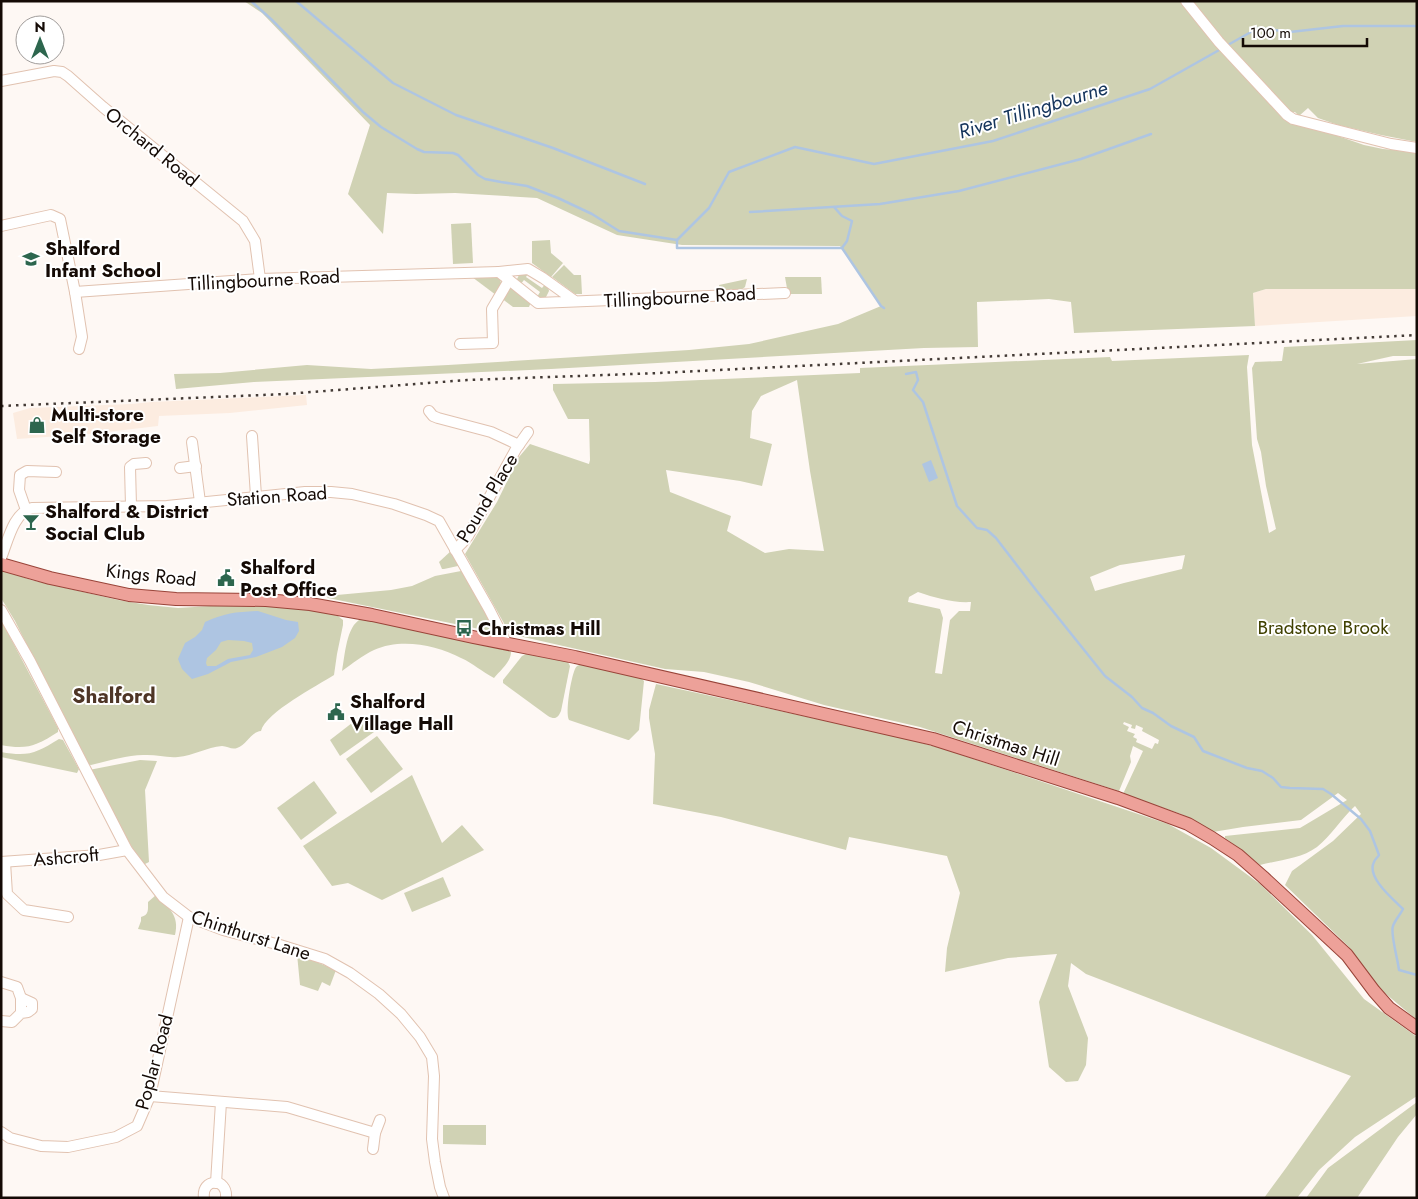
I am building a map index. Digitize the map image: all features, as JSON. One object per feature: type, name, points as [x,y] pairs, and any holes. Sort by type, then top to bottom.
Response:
[{"type":"main road","name":"Kings Road","points":[[1,564],[57,580],[128,595],[176,599],[297,602],[372,615],[507,644]]},
{"type":"main road","name":"Christmas Hill","points":[[507,644],[575,657],[926,738],[1118,798],[1188,824],[1225,846],[1263,877],[1347,955],[1389,1008],[1417,1028]]},
{"type":"street","points":[[1186,1],[1219,42],[1287,115],[1293,119],[1391,144],[1417,148]]},
{"type":"street","name":"Orchard Road","points":[[1,81],[54,72],[62,72],[68,76],[103,107],[243,221],[255,241],[260,279]]},
{"type":"street","points":[[1,226],[51,216],[60,219],[76,292],[82,337],[78,349]]},
{"type":"street","name":"Tillingbourne Road","points":[[76,292],[260,279],[499,272],[528,269],[575,301]]},
{"type":"street","name":"Tillingbourne Road","points":[[499,272],[538,303],[785,293]]},
{"type":"street","points":[[460,344],[493,343],[492,309],[508,280]]},
{"type":"street","points":[[429,411],[438,418],[491,432],[519,445]]},
{"type":"street","name":"Pound Place","points":[[455,550],[468,536],[528,432]]},
{"type":"street","points":[[252,436],[256,496]]},
{"type":"street","points":[[192,442],[200,502]]},
{"type":"street","points":[[131,506],[130,467],[134,464],[146,463]]},
{"type":"street","points":[[180,468],[196,466]]},
{"type":"street","points":[[1,558],[17,520],[26,510],[20,493],[20,475],[27,471],[56,472]]},
{"type":"street","name":"Station Road","points":[[26,510],[36,508],[167,506],[297,492],[331,492],[357,495],[394,504],[437,519],[444,528],[489,608],[507,644]]},
{"type":"street","name":"Chinthurst Lane","points":[[1,610],[30,661],[126,850],[164,897],[189,917],[223,930],[280,945],[325,960],[350,973],[379,994],[401,1014],[420,1037],[432,1057],[434,1076],[432,1139],[440,1187],[444,1198]]},
{"type":"street","name":"Ashcroft","points":[[68,917],[24,910],[7,894],[3,862],[99,855],[126,850]]},
{"type":"street","name":"Poplar Road","points":[[1,1132],[10,1138],[41,1146],[68,1147],[116,1137],[136,1126],[150,1096],[189,917]]},
{"type":"street","points":[[1,982],[17,988],[21,998],[20,1013],[12,1022],[1,1021]]},
{"type":"street","points":[[150,1096],[287,1107],[375,1133]]},
{"type":"street","points":[[216,1183],[221,1102]]},
{"type":"street","points":[[373,1149],[375,1133],[380,1120]]},
{"type":"street","points":[[204,1198],[206,1187],[209,1184],[216,1183],[225,1188],[226,1198]]},
{"type":"shaded area","points":[[1266,289],[1416,289],[1417,316],[1255,326],[1253,293]]},
{"type":"shaded area","points":[[306,395],[307,405],[230,413],[159,416],[158,426],[90,434],[17,439],[13,413],[30,408]]},
{"type":"green space","points":[[244,1],[1417,1],[1417,142],[1338,125],[1318,118],[1308,108],[1299,116],[1295,112],[1290,112],[1286,118],[1364,145],[1417,152],[1417,290],[1266,289],[1253,293],[1255,326],[1074,333],[1071,302],[1049,299],[977,302],[978,347],[924,348],[551,369],[254,382],[176,389],[174,374],[220,373],[307,365],[371,369],[448,365],[689,350],[749,344],[838,324],[881,306],[840,246],[682,245],[617,235],[537,198],[455,193],[387,193],[383,234],[348,194],[370,125],[262,13]]},
{"type":"green space","points":[[471,223],[473,263],[453,264],[451,224]]},
{"type":"green space","points":[[550,240],[551,253],[563,263],[551,277],[532,263],[532,241]]},
{"type":"green space","points":[[564,265],[574,275],[581,275],[582,294],[575,294],[552,277]]},
{"type":"green space","points":[[529,272],[526,277],[542,288],[546,283],[549,291],[546,297],[537,298],[540,292],[524,280],[519,284],[517,279],[520,273]]},
{"type":"green space","points":[[493,275],[500,279],[502,287],[496,295],[472,277]]},
{"type":"green space","points":[[785,277],[821,277],[822,294],[788,294]]},
{"type":"green space","points":[[747,279],[745,287],[741,290],[720,290],[719,285]]},
{"type":"green space","points":[[513,288],[531,302],[529,307],[513,307],[501,298],[509,289]]},
{"type":"green space","name":"Bradstone Brook","points":[[1417,340],[1417,356],[1393,356],[1357,364],[1417,359],[1417,1020],[1380,989],[1348,946],[1285,885],[1292,871],[1333,841],[1361,814],[1355,806],[1317,847],[1289,859],[1260,865],[1225,838],[1225,836],[1300,828],[1347,800],[1338,793],[1301,820],[1213,832],[1181,814],[1123,794],[1143,751],[1133,746],[1130,756],[1131,762],[1119,791],[920,727],[824,705],[749,682],[704,672],[665,669],[510,634],[465,554],[497,502],[519,457],[530,444],[589,464],[589,419],[568,419],[553,390],[553,384],[655,382],[860,373],[860,368],[1110,357],[1112,361],[1249,355],[1247,367],[1252,445],[1269,533],[1276,529],[1257,439],[1252,368],[1255,362],[1282,361],[1284,347]],"holes":[[[797,380],[824,551],[789,549],[765,553],[727,531],[731,516],[670,492],[666,470],[762,486],[772,444],[750,438],[752,411],[761,396]],[[1185,555],[1182,569],[1095,591],[1090,577],[1120,565]],[[918,592],[951,601],[971,602],[970,611],[959,611],[950,620],[942,674],[935,673],[943,618],[940,609],[908,602],[909,597]],[[1124,722],[1132,725],[1131,728],[1135,729],[1136,725],[1143,728],[1142,731],[1159,740],[1158,744],[1155,743],[1152,749],[1136,742],[1137,739],[1133,737],[1135,734],[1127,731],[1129,727],[1123,724]]]},
{"type":"green space","points":[[452,550],[459,562],[458,566],[442,569],[439,562]]},
{"type":"green space","points":[[1,569],[31,580],[148,605],[178,608],[227,605],[278,607],[322,611],[338,616],[343,620],[343,625],[334,675],[282,708],[272,716],[261,731],[254,734],[237,748],[233,749],[222,746],[178,757],[140,755],[91,765],[86,764],[15,621],[1,598]]},
{"type":"green space","points":[[461,571],[468,575],[495,627],[494,632],[328,598],[326,596],[391,590],[412,586],[435,576]]},
{"type":"green space","points":[[361,619],[509,650],[511,656],[494,678],[451,653],[418,645],[395,644],[370,652],[342,671],[349,635],[352,628]]},
{"type":"green space","points":[[1,620],[58,728],[58,732],[31,746],[1,745]]},
{"type":"green space","points":[[526,654],[568,662],[570,666],[561,711],[556,718],[548,716],[503,683],[503,680],[522,656]]},
{"type":"green space","points":[[581,664],[641,678],[644,681],[639,730],[629,740],[569,720],[568,703],[573,673],[577,666]]},
{"type":"green space","points":[[656,684],[899,737],[944,749],[1168,824],[1211,848],[1260,884],[1312,935],[1364,999],[1417,1037],[1417,1096],[1355,1137],[1319,1170],[1297,1198],[1264,1198],[1351,1076],[1086,974],[1071,963],[1068,986],[1088,1038],[1086,1065],[1078,1081],[1066,1082],[1049,1067],[1039,1002],[1057,954],[1008,958],[945,972],[947,948],[960,893],[947,856],[849,837],[846,850],[721,817],[653,804],[655,754],[649,710]]},
{"type":"green space","points":[[361,716],[374,732],[340,756],[330,740]]},
{"type":"green space","points":[[377,736],[403,769],[371,793],[346,759]]},
{"type":"green space","points":[[59,739],[63,740],[79,769],[77,773],[1,757],[1,752],[32,753]]},
{"type":"green space","points":[[140,760],[157,761],[145,790],[149,862],[143,865],[89,770]]},
{"type":"green space","points":[[412,775],[442,843],[462,825],[484,850],[382,900],[348,883],[332,886],[303,846]]},
{"type":"green space","points":[[314,781],[337,813],[301,840],[277,808]]},
{"type":"green space","points":[[443,877],[451,896],[412,912],[404,893]]},
{"type":"green space","points":[[156,895],[172,912],[176,922],[175,935],[138,929],[141,917],[148,912],[148,902]]},
{"type":"green space","points":[[297,954],[336,970],[330,986],[322,982],[318,991],[300,985]]},
{"type":"green space","points":[[1417,1102],[1417,1114],[1398,1137],[1357,1198],[1306,1198],[1328,1168]]},
{"type":"green space","points":[[443,1125],[486,1125],[486,1145],[443,1144]]},
{"type":"water","points":[[931,460],[938,478],[929,482],[922,464]]},
{"type":"water","points":[[258,611],[298,622],[299,631],[295,638],[282,647],[256,657],[231,662],[208,674],[192,679],[182,669],[178,659],[185,643],[202,630],[205,622],[225,615]],"holes":[[[228,640],[252,643],[253,650],[250,655],[228,659],[216,666],[207,666],[207,658],[216,650],[221,642]]]},
{"type":"waterway","name":"River Tillingbourne","points":[[251,1],[363,112],[381,127],[417,149],[424,152],[453,153],[458,155],[478,175],[485,179],[527,186],[558,198],[592,214],[619,231],[677,240]]},
{"type":"waterway","points":[[296,1],[393,83],[456,115],[553,148],[645,184]]},
{"type":"waterway","name":"River Tillingbourne","points":[[1226,46],[1258,28],[1290,32],[1343,26],[1417,26]]},
{"type":"waterway","name":"River Tillingbourne","points":[[677,240],[709,208],[729,172],[795,147],[874,164],[993,141],[1150,89],[1221,49]]},
{"type":"waterway","points":[[750,212],[880,204],[959,191],[1081,159],[1151,134]]},
{"type":"waterway","points":[[834,207],[842,216],[852,221],[847,241],[842,248]]},
{"type":"waterway","points":[[677,240],[677,248],[842,248],[884,308]]},
{"type":"waterway","points":[[906,374],[916,372],[918,380],[913,390],[923,402],[957,506],[977,528],[987,530],[996,538],[1105,676],[1132,697],[1142,708],[1153,713],[1171,726],[1194,737],[1203,751],[1247,768],[1262,771],[1273,778],[1281,787],[1323,789],[1361,819],[1370,831],[1379,855],[1374,862],[1373,868],[1377,881],[1387,894],[1403,909],[1392,929],[1399,970],[1417,975]]},
{"type":"railway","points":[[1,406],[286,394],[467,380],[660,373],[1417,335]]},
{"type":"place","name":"Shalford Infant School","points":[[31,259]]},
{"type":"place","name":"Multi-store Self Storage","points":[[37,425]]},
{"type":"place","name":"Shalford & District Social Club","points":[[31,522]]},
{"type":"place","name":"Shalford Post Office","points":[[226,578]]},
{"type":"place","name":"Christmas Hill","points":[[464,628]]},
{"type":"place","name":"Shalford Village Hall","points":[[336,712]]},
{"type":"district","name":"Shalford","points":[[114,696]]}]
